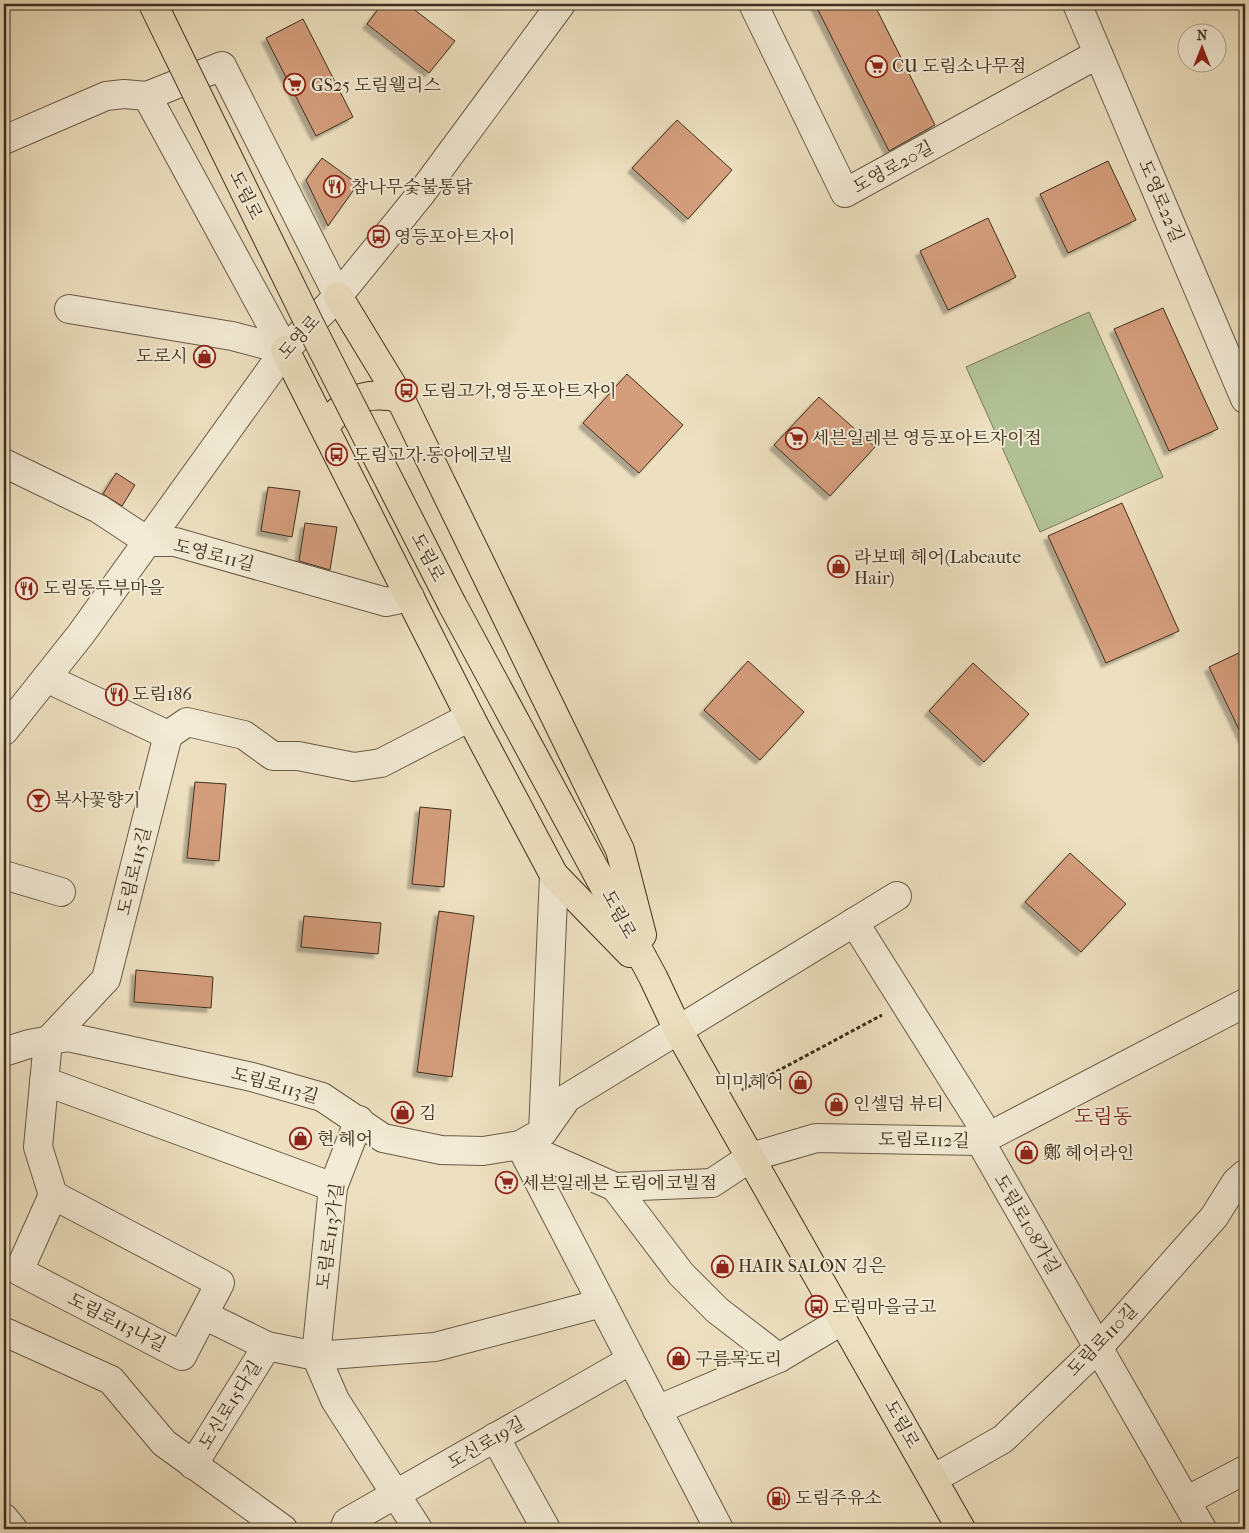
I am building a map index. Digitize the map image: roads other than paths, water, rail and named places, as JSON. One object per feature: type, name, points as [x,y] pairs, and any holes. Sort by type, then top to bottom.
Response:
[{"type":"main road","name":"도림로","points":[[153,4],[309,324],[452,604],[654,977],[678,1030],[961,1529]]},
{"type":"main road","points":[[338,296],[400,398],[620,850],[654,977]]},
{"type":"main road","points":[[285,350],[470,717],[554,875],[654,977]]},
{"type":"main road","points":[[325,430],[329,421],[342,406],[362,397],[381,394],[400,398]]},
{"type":"street","name":"도영로","points":[[4,731],[149,542],[285,350],[338,296],[420,195],[561,4]]},
{"type":"street","name":"도영로20길","points":[[753,4],[845,193],[1098,54]]},
{"type":"street","name":"도영로22길","points":[[1077,4],[1245,399]]},
{"type":"street","points":[[4,140],[106,96],[124,94],[147,96],[222,66],[338,296]]},
{"type":"street","points":[[147,96],[285,350]]},
{"type":"street","points":[[69,309],[232,336],[285,350]]},
{"type":"street","name":"도영로11길","points":[[4,463],[99,509],[149,542],[175,542],[386,602],[410,597]]},
{"type":"street","points":[[46,678],[168,735],[187,722],[244,735],[273,756],[298,756],[354,767],[381,763],[470,717]]},
{"type":"street","name":"도림로115길","points":[[48,1040],[106,979],[168,735]]},
{"type":"street","points":[[543,1132],[554,875]]},
{"type":"street","points":[[4,881],[61,892]]},
{"type":"street","points":[[678,1030],[897,896]]},
{"type":"street","name":"도림로108가길","points":[[854,922],[981,1124],[980,1141],[1202,1529]]},
{"type":"street","name":"도림로112길","points":[[751,1157],[816,1138],[980,1141],[1245,1003]]},
{"type":"street","name":"도림로113길","points":[[4,1052],[48,1040],[68,1037],[252,1077],[322,1097],[359,1120],[383,1138],[441,1150],[483,1151],[520,1144],[543,1132],[567,1098],[678,1030]]},
{"type":"street","points":[[48,1040],[38,1147],[53,1195]]},
{"type":"street","points":[[44,1081],[333,1187]]},
{"type":"street","name":"도림로113가길","points":[[359,1120],[333,1187],[316,1356],[335,1400],[418,1529]]},
{"type":"street","points":[[520,1144],[615,1187],[712,1183],[751,1157]]},
{"type":"street","points":[[520,1144],[719,1529]]},
{"type":"street","name":"도림로110길","points":[[933,1479],[1003,1439],[1098,1348],[1214,1217],[1236,1182],[1245,1174]]},
{"type":"street","points":[[615,1187],[682,1274],[717,1310],[779,1358]]},
{"type":"street","name":"도림로113나길","points":[[53,1195],[220,1283],[182,1356],[19,1271],[53,1195]]},
{"type":"street","points":[[204,1315],[267,1346],[316,1356],[435,1347],[602,1303]]},
{"type":"street","points":[[657,1410],[779,1358],[843,1320]]},
{"type":"street","name":"도신로15다길","points":[[4,1336],[7,1333],[111,1380],[164,1443],[283,1529]]},
{"type":"street","name":"도신로15다길","points":[[193,1465],[267,1346]]},
{"type":"street","name":"도신로19길","points":[[344,1529],[347,1522],[631,1360]]},
{"type":"street","points":[[495,1438],[546,1529]]},
{"type":"street","points":[[1186,1501],[1245,1470]]},
{"type":"street","points":[[4,1518],[14,1529]]},
{"type":"railway","points":[[4,8],[12,4]]},
{"type":"place","name":"CU 도림소나무점","points":[[876,66]]},
{"type":"place","name":"GS25 도림웰리스","points":[[295,85]]},
{"type":"place","name":"참나무숯불통닭","points":[[335,187]]},
{"type":"place","name":"영등포아트자이","points":[[378,237]]},
{"type":"place","name":"도로시","points":[[204,356]]},
{"type":"place","name":"도림고가,영등포아트자이","points":[[406,391]]},
{"type":"place","name":"세븐일레븐 영등포아트자이점","points":[[796,438]]},
{"type":"place","name":"도림고가.동아에코빌","points":[[337,455]]},
{"type":"place","name":"라보떼 헤어(Labeaute Hair)","points":[[838,567]]},
{"type":"place","name":"도림동두부마을","points":[[27,588]]},
{"type":"place","name":"도림186","points":[[116,694]]},
{"type":"place","name":"복사꽃향기","points":[[38,800]]},
{"type":"place","name":"미미헤어","points":[[800,1082]]},
{"type":"place","name":"인셀덤 뷰티","points":[[837,1104]]},
{"type":"place","name":"김","points":[[403,1113]]},
{"type":"place","name":"현 헤어","points":[[301,1139]]},
{"type":"place","name":"鄭 헤어라인","points":[[1027,1153]]},
{"type":"place","name":"세븐일레븐 도림에코빌점","points":[[506,1183]]},
{"type":"place","name":"HAIR SALON 김은","points":[[722,1266]]},
{"type":"place","name":"도림마을금고","points":[[816,1307]]},
{"type":"place","name":"구름목도리","points":[[679,1359]]},
{"type":"place","name":"도림주유소","points":[[779,1498]]},
{"type":"district","name":"도림동","points":[[1103,1116]]}]
